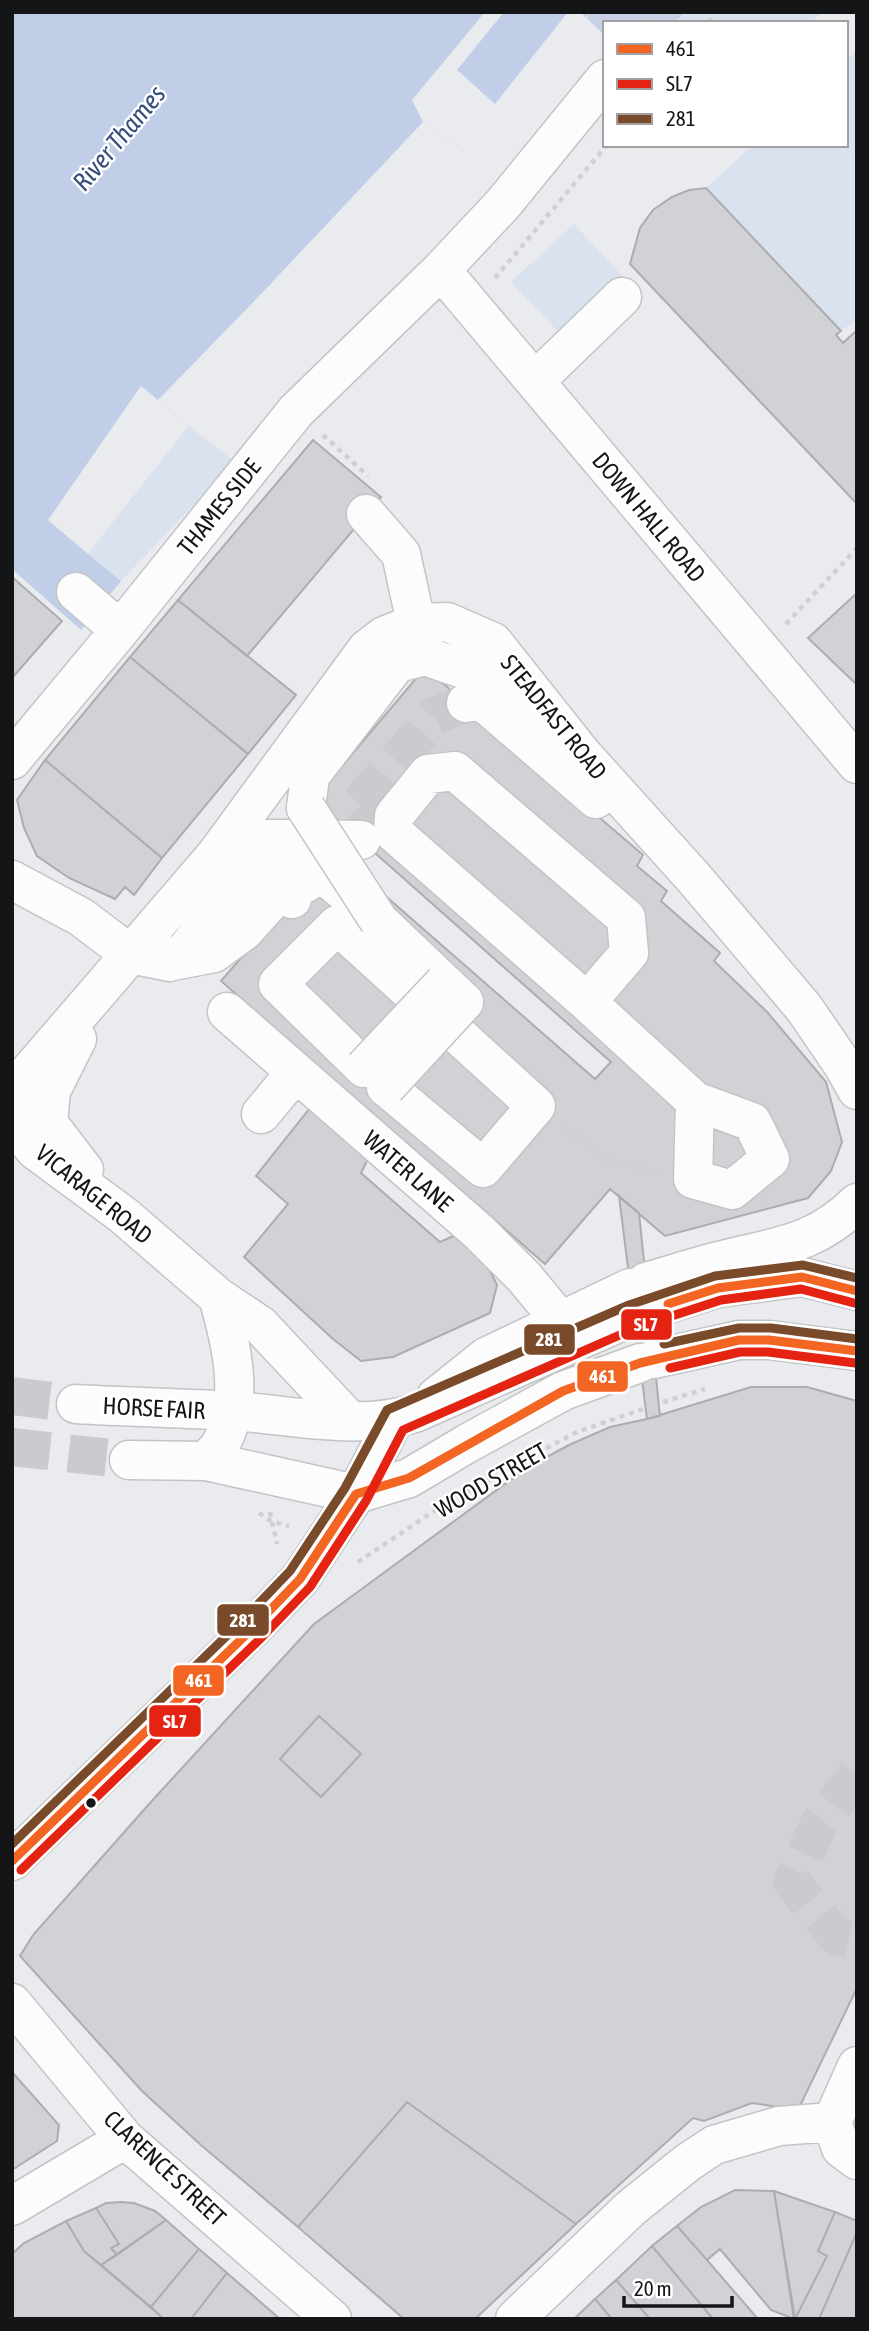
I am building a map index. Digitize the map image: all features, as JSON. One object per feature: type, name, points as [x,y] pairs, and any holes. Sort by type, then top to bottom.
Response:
[{"type":"street","name":"THAMES SIDE","points":[[12,760],[296,411],[441,270],[503,204],[603,81]]},
{"type":"street","name":"DOWN HALL ROAD","points":[[441,270],[857,764]]},
{"type":"street","points":[[534,381],[622,297]]},
{"type":"street","points":[[366,514],[401,554],[416,624]]},
{"type":"street","points":[[76,592],[120,630]]},
{"type":"street","name":"STEADFAST ROAD","points":[[20,1075],[215,856],[366,649],[384,635],[416,624],[447,622],[494,642],[582,754],[693,877],[804,1008],[857,1090]]},
{"type":"street","points":[[298,823],[310,776],[397,663],[425,656],[489,678],[582,754]]},
{"type":"street","points":[[466,703],[480,699],[641,838],[693,877]]},
{"type":"street","points":[[483,925],[393,832],[394,816],[428,774],[455,771],[626,918],[629,953],[587,1002]]},
{"type":"street","points":[[298,823],[379,921],[454,993],[375,1077]]},
{"type":"street","points":[[215,856],[247,839],[298,823],[370,842],[587,1002],[695,1101],[752,1122],[770,1159],[733,1190],[693,1179],[695,1101]]},
{"type":"street","points":[[122,963],[183,959],[187,949],[218,907],[246,875],[275,866],[293,891]]},
{"type":"street","points":[[12,880],[81,917],[122,963]]},
{"type":"street","points":[[337,925],[536,1106],[483,1168],[375,1077],[278,984],[337,925]]},
{"type":"street","points":[[122,963],[65,1061],[51,1091],[48,1123],[73,1158],[123,1215]]},
{"type":"street","name":"WATER LANE","points":[[227,1012],[479,1231],[524,1277],[569,1331]]},
{"type":"street","points":[[261,1114],[295,1073]]},
{"type":"street","name":"VICARAGE ROAD","points":[[20,1075],[13,1123],[35,1150],[123,1215],[218,1297],[260,1325],[350,1421]]},
{"type":"street","points":[[12,1861],[244,1637],[300,1579],[405,1416],[569,1331],[717,1261],[800,1242],[837,1222],[857,1203]]},
{"type":"street","points":[[640,1299],[802,1277],[857,1291]]},
{"type":"street","points":[[206,1461],[220,1444],[233,1411],[233,1364],[229,1334],[218,1297]]},
{"type":"street","name":"WOOD STREET","points":[[356,1494],[410,1478],[467,1443],[563,1391],[647,1361],[739,1340],[769,1340],[857,1351]]},
{"type":"street","name":"HORSE FAIR","points":[[76,1404],[233,1411],[350,1421],[405,1416]]},
{"type":"street","name":"HORSE FAIR","points":[[129,1460],[206,1461],[356,1494]]},
{"type":"street","name":"CLARENCE STREET","points":[[12,2003],[125,2139],[332,2319]]},
{"type":"street","points":[[857,2066],[832,2122],[841,2148],[857,2160]]},
{"type":"street","points":[[515,2319],[631,2208],[714,2145],[779,2126],[832,2122]]},
{"type":"street","points":[[12,2206],[125,2139]]},
{"type":"path","points":[[472,306],[605,147]]},
{"type":"path","points":[[760,648],[793,618],[857,548]]},
{"type":"path","points":[[536,1106],[610,1161],[693,1179]]},
{"type":"path","points":[[663,1402],[713,1387]]},
{"type":"path","name":"WOOD STREET","points":[[355,1563],[431,1513],[516,1464],[577,1432],[643,1409]]},
{"type":"path","points":[[286,1552],[278,1546],[271,1521],[292,1527]]},
{"type":"shaded area","points":[[591,12],[823,12],[812,21],[603,21],[603,33],[587,19]]},
{"type":"shaded area","points":[[591,12],[684,12],[677,21],[603,21],[603,33],[587,19]]},
{"type":"shaded area","points":[[857,51],[857,319],[841,331],[706,188],[751,147],[848,147],[848,59]]},
{"type":"shaded area","points":[[574,224],[626,280],[565,339],[511,282]]},
{"type":"shaded area","points":[[189,426],[235,462],[121,581],[88,554]]},
{"type":"water","name":"River Thames","points":[[12,12],[591,12],[465,152],[423,122],[158,400],[189,426],[88,554],[121,581],[81,630],[12,569]]},
{"type":"pier","points":[[485,12],[504,12],[457,70],[495,104],[568,12],[580,12],[590,21],[488,148],[468,154],[423,122],[412,100]]},
{"type":"pier","points":[[141,386],[189,426],[88,554],[48,520]]},
{"type":"building","points":[[706,188],[841,331],[836,335],[843,343],[857,330],[857,504],[630,264],[640,228],[653,210],[672,197],[689,190]]},
{"type":"building","points":[[313,440],[381,497],[247,656],[178,600]]},
{"type":"building","points":[[12,577],[62,621],[12,678]]},
{"type":"building","points":[[857,593],[857,685],[808,638]]},
{"type":"building","points":[[178,600],[296,695],[248,754],[130,657]]},
{"type":"building","points":[[130,657],[248,754],[162,858],[45,760]]},
{"type":"building","points":[[425,668],[643,855],[637,866],[667,891],[661,901],[720,953],[714,961],[768,1013],[826,1082],[842,1142],[831,1171],[808,1198],[665,1236],[610,1189],[545,1264],[221,981],[334,851],[595,1079],[611,1062],[314,799]]},
{"type":"building","points":[[45,760],[162,858],[134,895],[125,887],[115,899],[69,878],[37,856],[24,828],[17,800]]},
{"type":"building","points":[[310,1108],[370,1155],[361,1173],[440,1242],[460,1233],[485,1260],[497,1285],[490,1313],[393,1357],[361,1361],[333,1339],[244,1257],[288,1204],[256,1176]]},
{"type":"building","points":[[619,1196],[639,1213],[660,1416],[647,1419]]},
{"type":"building","points":[[751,1387],[807,1387],[857,1401],[857,1988],[798,2110],[752,2103],[704,2121],[693,2118],[576,2224],[407,2102],[298,2227],[142,2091],[20,1956],[33,1935],[314,1624],[528,1467],[610,1427],[647,1419]]},
{"type":"building","points":[[319,1716],[361,1754],[321,1797],[280,1759]]},
{"type":"building","points":[[12,2072],[59,2125],[57,2141],[12,2170]]},
{"type":"building","points":[[407,2102],[576,2224],[475,2319],[404,2319],[298,2227]]},
{"type":"building","points":[[735,2190],[774,2191],[794,2319],[771,2310],[720,2249],[707,2260],[677,2226],[701,2207]]},
{"type":"building","points":[[774,2191],[835,2212],[818,2251],[827,2256],[795,2319]]},
{"type":"building","points":[[106,2203],[134,2203],[155,2211],[166,2220],[117,2255],[111,2248],[119,2244],[96,2208]]},
{"type":"building","points":[[96,2208],[119,2244],[111,2248],[117,2255],[101,2265],[84,2251],[66,2221]]},
{"type":"building","points":[[835,2212],[857,2221],[857,2232],[819,2319],[795,2319],[827,2256],[818,2251]]},
{"type":"building","points":[[166,2220],[199,2249],[151,2307],[101,2265]]},
{"type":"building","points":[[66,2221],[84,2251],[164,2319],[12,2319],[12,2254],[24,2243]]},
{"type":"building","points":[[677,2226],[758,2319],[713,2319],[652,2246]]},
{"type":"building","points":[[857,2232],[857,2319],[819,2319]]},
{"type":"building","points":[[652,2246],[713,2319],[650,2319],[616,2280]]},
{"type":"building","points":[[199,2249],[227,2273],[191,2319],[164,2319],[151,2307]]},
{"type":"building","points":[[227,2273],[280,2319],[191,2319]]},
{"type":"building","points":[[616,2280],[650,2319],[612,2319],[595,2299]]},
{"type":"building","points":[[595,2299],[612,2319],[573,2319],[575,2318]]},
{"type":"tunnel","points":[[378,843],[348,817],[435,716],[466,703]]},
{"type":"tunnel","points":[[12,1396],[76,1404]]},
{"type":"tunnel","points":[[12,1447],[129,1460]]},
{"type":"tunnel","points":[[857,1775],[820,1822],[792,1882],[836,1936],[857,1940]]},
{"type":"transit line","name":"281","points":[[12,1844],[290,1571],[345,1488],[387,1410],[629,1305],[715,1276],[803,1265],[857,1278]]},
{"type":"transit line","name":"461","points":[[668,1304],[718,1288],[802,1277],[857,1291]]},
{"type":"transit line","name":"SL7","points":[[21,1870],[262,1637],[310,1587],[366,1501],[403,1430],[638,1327],[721,1300],[801,1289],[854,1303]]},
{"type":"transit line","name":"281","points":[[664,1344],[739,1328],[771,1328],[857,1339]]},
{"type":"transit line","name":"461","points":[[12,1861],[253,1628],[300,1579],[356,1494],[409,1478],[563,1391],[640,1363],[739,1340],[769,1340],[857,1351]]},
{"type":"transit line","name":"SL7","points":[[670,1368],[740,1352],[768,1352],[855,1363]]}]
